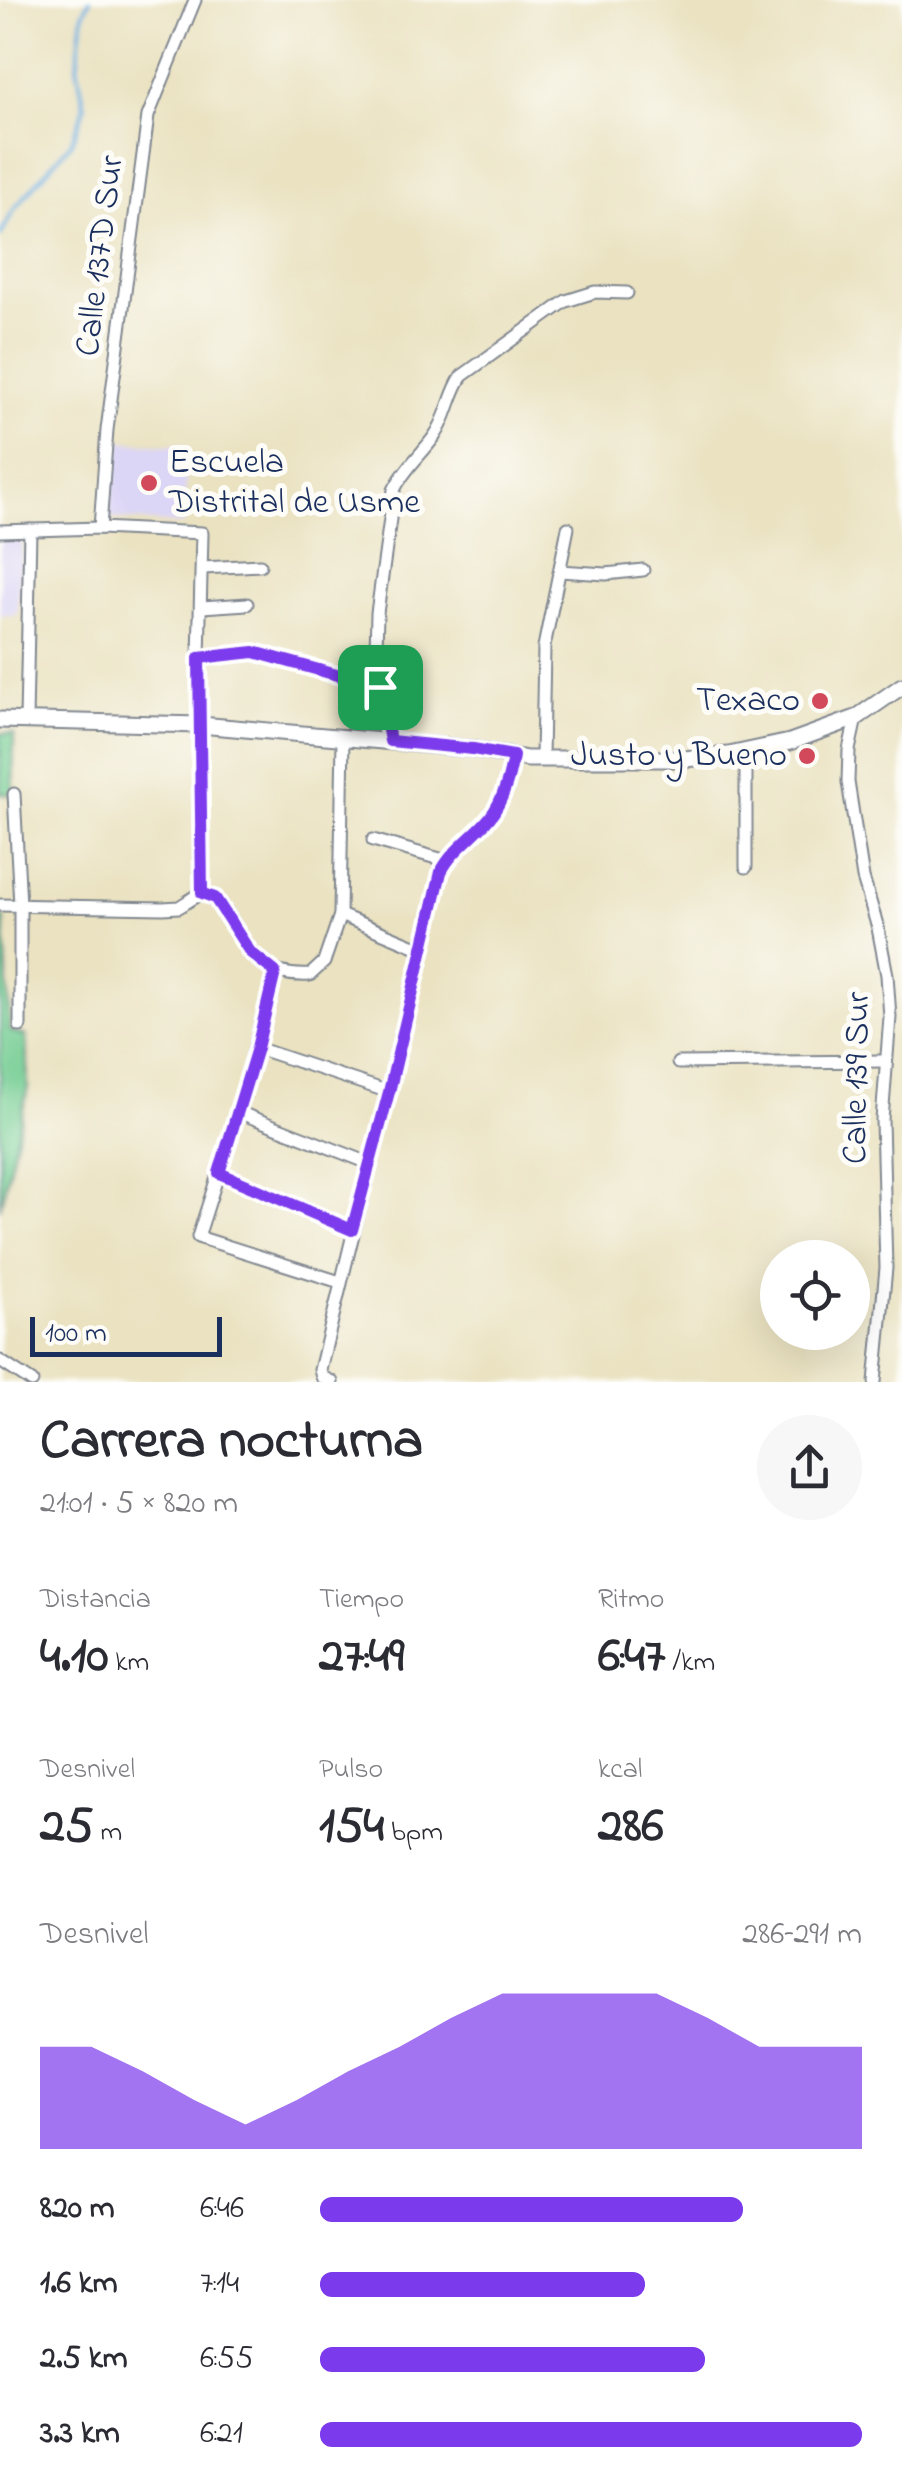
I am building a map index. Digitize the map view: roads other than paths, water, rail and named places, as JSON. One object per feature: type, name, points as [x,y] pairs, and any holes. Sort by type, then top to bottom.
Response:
[{"type":"street","name":"Calle 137D Sur","points":[[100,528],[107,430],[148,116],[195,0]]},
{"type":"street","points":[[390,741],[376,652],[377,613],[394,490],[401,476],[435,436],[462,376],[566,301],[595,292],[628,293]]},
{"type":"street","points":[[0,531],[100,528],[202,533],[202,893]]},
{"type":"street","points":[[542,760],[544,647],[568,528]]},
{"type":"street","points":[[26,720],[30,530]]},
{"type":"street","points":[[203,568],[260,566]]},
{"type":"street","points":[[560,570],[606,574],[643,570]]},
{"type":"street","points":[[202,607],[247,604]]},
{"type":"street","points":[[199,658],[254,652],[380,687]]},
{"type":"street","points":[[0,720],[200,724],[473,749],[542,760],[684,759],[790,742],[856,718],[902,686]]},
{"type":"street","name":"Calle 139 Sur","points":[[856,718],[848,782],[863,878],[878,928],[890,1016],[882,1120],[886,1268],[875,1382]]},
{"type":"street","points":[[202,893],[215,898],[250,952],[275,972],[310,976],[324,962],[340,914],[344,737]]},
{"type":"street","points":[[746,752],[746,867]]},
{"type":"street","points":[[332,1382],[322,1377],[320,1370],[441,872],[447,861],[489,820],[501,799],[513,756]]},
{"type":"street","points":[[14,794],[20,905],[20,1026]]},
{"type":"street","points":[[373,840],[447,861]]},
{"type":"street","points":[[0,905],[163,908],[179,907],[202,893]]},
{"type":"street","points":[[340,914],[422,949]]},
{"type":"street","points":[[275,972],[257,1048],[198,1237],[340,1282]]},
{"type":"street","points":[[257,1048],[389,1092]]},
{"type":"street","points":[[678,1063],[885,1061]]},
{"type":"street","points":[[238,1112],[369,1162]]},
{"type":"street","points":[[219,1173],[352,1230]]},
{"type":"street","points":[[0,1361],[32,1382]]},
{"type":"waterway","points":[[0,236],[15,208],[71,143],[85,107],[77,67],[83,14],[90,0]]},
{"type":"place","name":"Escuela Distrital de Usme","points":[[149,483]]},
{"type":"place","name":"Texaco","points":[[820,701]]},
{"type":"place","name":"Justo y Bueno","points":[[807,756]]}]
